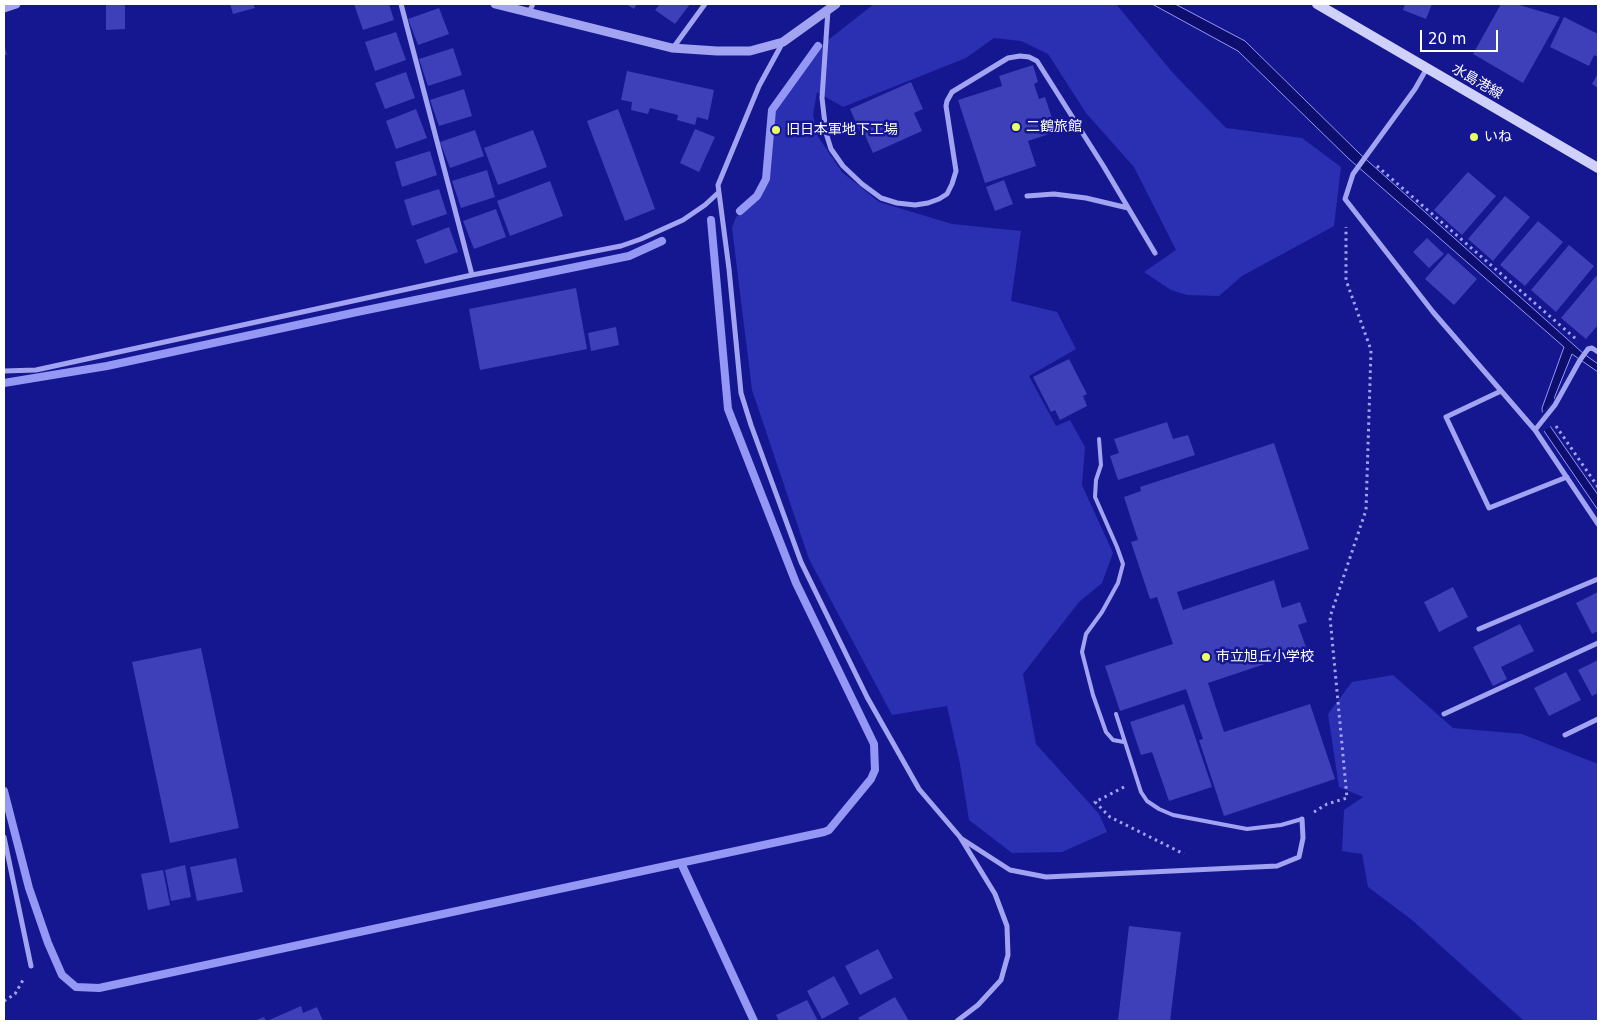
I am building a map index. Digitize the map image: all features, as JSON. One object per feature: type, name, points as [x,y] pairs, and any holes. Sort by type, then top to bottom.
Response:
[{"type":"main road","name":"水島港線","points":[[1317,4],[1598,168]]},
{"type":"street","points":[[4,8],[16,4]]},
{"type":"street","points":[[401,4],[471,270]]},
{"type":"street","points":[[495,4],[531,8],[672,48],[750,51],[783,42],[832,7]]},
{"type":"street","points":[[672,48],[705,4]]},
{"type":"street","points":[[832,7],[822,98],[826,133],[831,149],[843,166],[862,184],[881,198],[897,203],[915,205],[928,203],[938,200],[947,194],[956,171],[946,106],[952,92],[1008,58],[1029,57],[1037,61],[1104,167],[1155,253]]},
{"type":"street","points":[[783,42],[759,86],[718,185],[729,269],[741,393],[750,425],[801,562],[867,697],[919,789],[960,837],[994,894],[1007,926],[1008,955],[1001,980],[978,1005],[956,1021]]},
{"type":"street","points":[[1427,68],[1415,89],[1353,174],[1345,199],[1433,312],[1535,430],[1598,524]]},
{"type":"street","points":[[4,371],[36,370],[471,270],[621,246],[683,220],[705,205],[718,193]]},
{"type":"street","points":[[1027,196],[1062,195],[1086,198],[1128,208]]},
{"type":"street","points":[[1535,430],[1555,404],[1587,351],[1592,348],[1598,352]]},
{"type":"street","points":[[1501,391],[1446,417],[1489,508],[1567,477]]},
{"type":"street","points":[[1479,629],[1598,579]]},
{"type":"street","points":[[1444,714],[1598,644]]},
{"type":"street","points":[[1565,735],[1598,719]]},
{"type":"street","points":[[960,837],[1010,870],[1046,877],[1277,866],[1299,857],[1303,838],[1302,819]]},
{"type":"street","points":[[4,837],[31,966]]},
{"type":"lane","points":[[1099,440],[1101,465],[1096,480],[1095,497],[1123,564],[1118,582],[1102,612],[1086,634],[1082,652],[1093,695],[1106,732],[1113,740],[1124,742]]},
{"type":"lane","points":[[1116,714],[1136,781],[1146,802],[1173,815],[1247,829],[1302,819]]},
{"type":"path","points":[[1366,156],[1587,351]]},
{"type":"path","points":[[1302,819],[1327,804],[1347,798],[1330,617],[1366,510],[1371,350],[1346,280],[1345,199]]},
{"type":"path","points":[[1552,420],[1598,487]]},
{"type":"path","points":[[1136,781],[1095,802],[1110,817],[1185,854],[1183,859]]},
{"type":"path","points":[[4,1001],[15,994],[31,966]]},
{"type":"shaded area","points":[[874,4],[1116,4],[1172,72],[1226,128],[1302,138],[1341,167],[1334,226],[1242,276],[1219,296],[1187,295],[1171,290],[1144,272],[1176,250],[1134,167],[1086,113],[1048,54],[1021,41],[994,38],[966,58],[843,107],[817,92],[813,115],[819,138],[842,172],[879,202],[952,224],[1021,231],[1011,301],[1057,312],[1076,349],[1029,376],[1056,426],[1070,420],[1085,447],[1082,485],[1113,553],[1102,583],[1079,602],[1023,674],[1036,744],[1099,814],[1107,832],[1062,852],[1012,853],[969,820],[960,764],[947,706],[892,715],[809,559],[752,390],[732,228],[736,217],[759,198],[770,180],[775,113],[823,44]]},
{"type":"shaded area","points":[[1152,4],[1175,4],[1245,41],[1360,154],[1584,354],[1598,364],[1598,372],[1572,354],[1555,396],[1550,426],[1598,495],[1598,510],[1544,431],[1542,408],[1564,347],[1349,159],[1238,51]]},
{"type":"shaded area","points":[[1393,675],[1453,728],[1522,734],[1598,764],[1598,1021],[1524,1021],[1412,920],[1368,887],[1362,854],[1342,851],[1344,810],[1363,797],[1339,787],[1328,714],[1352,682]]},
{"type":"pier","points":[[1557,396],[1552,425],[1543,432],[1540,415]]},
{"type":"building","points":[[106,4],[125,4],[125,29],[106,30]]},
{"type":"building","points":[[230,4],[253,4],[255,8],[233,14]]},
{"type":"building","points":[[354,4],[389,4],[394,20],[363,30]]},
{"type":"building","points":[[626,4],[637,4],[634,9]]},
{"type":"building","points":[[660,4],[690,4],[675,24],[655,10]]},
{"type":"building","points":[[1405,4],[1432,4],[1426,19],[1403,10]]},
{"type":"building","points":[[1501,4],[1516,4],[1560,17],[1523,83],[1473,54]]},
{"type":"building","points":[[439,8],[449,34],[418,45],[408,19]]},
{"type":"building","points":[[1564,17],[1598,34],[1598,57],[1594,55],[1589,66],[1550,47]]},
{"type":"building","points":[[396,32],[406,60],[375,71],[365,42]]},
{"type":"building","points":[[4,43],[7,55],[4,55]]},
{"type":"building","points":[[453,48],[462,75],[428,86],[419,59]]},
{"type":"building","points":[[1033,65],[1038,82],[1034,84],[1039,99],[1045,97],[1054,124],[1047,126],[1049,134],[1028,141],[1036,166],[985,183],[958,100],[1002,86],[999,76]]},
{"type":"building","points":[[627,71],[714,90],[708,120],[697,117],[695,125],[677,120],[678,115],[650,108],[648,114],[631,110],[632,102],[621,100]]},
{"type":"building","points":[[406,72],[415,98],[385,109],[375,83]]},
{"type":"building","points":[[1598,73],[1598,88],[1592,84]]},
{"type":"building","points":[[911,82],[923,109],[914,113],[922,131],[873,153],[864,133],[861,134],[850,109]]},
{"type":"building","points":[[464,89],[472,116],[439,126],[430,100]]},
{"type":"building","points":[[416,109],[427,138],[396,149],[386,121]]},
{"type":"building","points":[[618,109],[655,209],[625,221],[587,121]]},
{"type":"building","points":[[695,129],[715,137],[699,172],[680,163]]},
{"type":"building","points":[[475,130],[484,156],[450,168],[440,142]]},
{"type":"building","points":[[533,130],[547,167],[498,185],[484,148]]},
{"type":"building","points":[[430,151],[437,175],[402,187],[395,162]]},
{"type":"building","points":[[487,170],[495,197],[461,208],[452,181]]},
{"type":"building","points":[[1468,172],[1496,196],[1462,235],[1434,210]]},
{"type":"building","points":[[1004,180],[1013,204],[995,211],[986,187]]},
{"type":"building","points":[[550,181],[563,216],[510,236],[497,201]]},
{"type":"building","points":[[439,189],[447,214],[412,226],[404,200]]},
{"type":"building","points":[[1505,196],[1530,217],[1493,261],[1468,239]]},
{"type":"building","points":[[496,209],[506,237],[474,249],[463,221]]},
{"type":"building","points":[[1538,221],[1563,242],[1525,286],[1500,265]]},
{"type":"building","points":[[449,227],[458,252],[425,264],[416,240]]},
{"type":"building","points":[[1427,238],[1444,254],[1429,268],[1413,252]]},
{"type":"building","points":[[1569,245],[1594,266],[1556,312],[1531,290]]},
{"type":"building","points":[[1448,253],[1477,279],[1454,305],[1425,279]]},
{"type":"building","points":[[1598,274],[1598,325],[1586,339],[1561,318]]},
{"type":"building","points":[[576,288],[587,349],[480,370],[469,309]]},
{"type":"building","points":[[616,327],[619,345],[591,351],[588,333]]},
{"type":"building","points":[[1069,359],[1087,394],[1083,396],[1087,406],[1060,420],[1055,410],[1051,412],[1033,377]]},
{"type":"building","points":[[1167,422],[1173,439],[1188,435],[1195,455],[1118,480],[1110,456],[1119,453],[1114,439]]},
{"type":"building","points":[[1274,443],[1309,549],[1177,592],[1183,610],[1274,580],[1282,608],[1300,602],[1307,622],[1298,625],[1307,650],[1208,683],[1224,732],[1310,704],[1335,779],[1224,816],[1199,740],[1203,739],[1186,689],[1120,711],[1105,666],[1173,644],[1157,597],[1150,599],[1131,542],[1138,540],[1124,497],[1141,491],[1140,487]]},
{"type":"building","points":[[1453,587],[1468,617],[1439,632],[1424,602]]},
{"type":"building","points":[[1598,592],[1598,631],[1592,634],[1576,603]]},
{"type":"building","points":[[1520,624],[1534,651],[1501,667],[1507,679],[1493,686],[1473,647]]},
{"type":"building","points":[[201,648],[239,828],[170,843],[132,662]]},
{"type":"building","points":[[1598,660],[1598,693],[1592,696],[1578,670]]},
{"type":"building","points":[[1566,672],[1581,700],[1549,716],[1534,688]]},
{"type":"building","points":[[1184,704],[1212,787],[1169,801],[1152,752],[1141,755],[1130,722]]},
{"type":"building","points":[[236,858],[243,892],[197,901],[190,867]]},
{"type":"building","points":[[185,865],[191,897],[171,901],[165,870]]},
{"type":"building","points":[[163,870],[170,905],[148,910],[141,874]]},
{"type":"building","points":[[1129,926],[1181,932],[1170,1021],[1118,1021]]},
{"type":"building","points":[[878,949],[893,978],[860,995],[845,966]]},
{"type":"building","points":[[834,976],[849,1004],[822,1019],[807,991]]},
{"type":"building","points":[[895,997],[909,1021],[860,1021],[858,1018]]},
{"type":"building","points":[[807,1000],[818,1021],[779,1021],[776,1015]]},
{"type":"building","points":[[301,1006],[303,1013],[317,1007],[323,1021],[267,1021]]},
{"type":"building","points":[[264,1017],[266,1021],[254,1021]]},
{"type":"waterway","points":[[740,211],[757,196],[766,179],[772,110],[818,46]]},
{"type":"waterway","points":[[4,791],[29,888],[48,943],[62,975],[76,987],[99,988],[829,830],[871,779],[875,770],[874,744],[796,583],[728,409],[711,220]]},
{"type":"waterway","points":[[4,383],[107,366],[629,256],[662,241]]},
{"type":"waterway","points":[[681,863],[754,1021]]},
{"type":"place","name":"二鶴旅館","points":[[1016,127]]},
{"type":"place","name":"旧日本軍地下工場","points":[[776,130]]},
{"type":"place","name":"いね","points":[[1474,137]]},
{"type":"place","name":"市立旭丘小学校","points":[[1206,657]]}]
